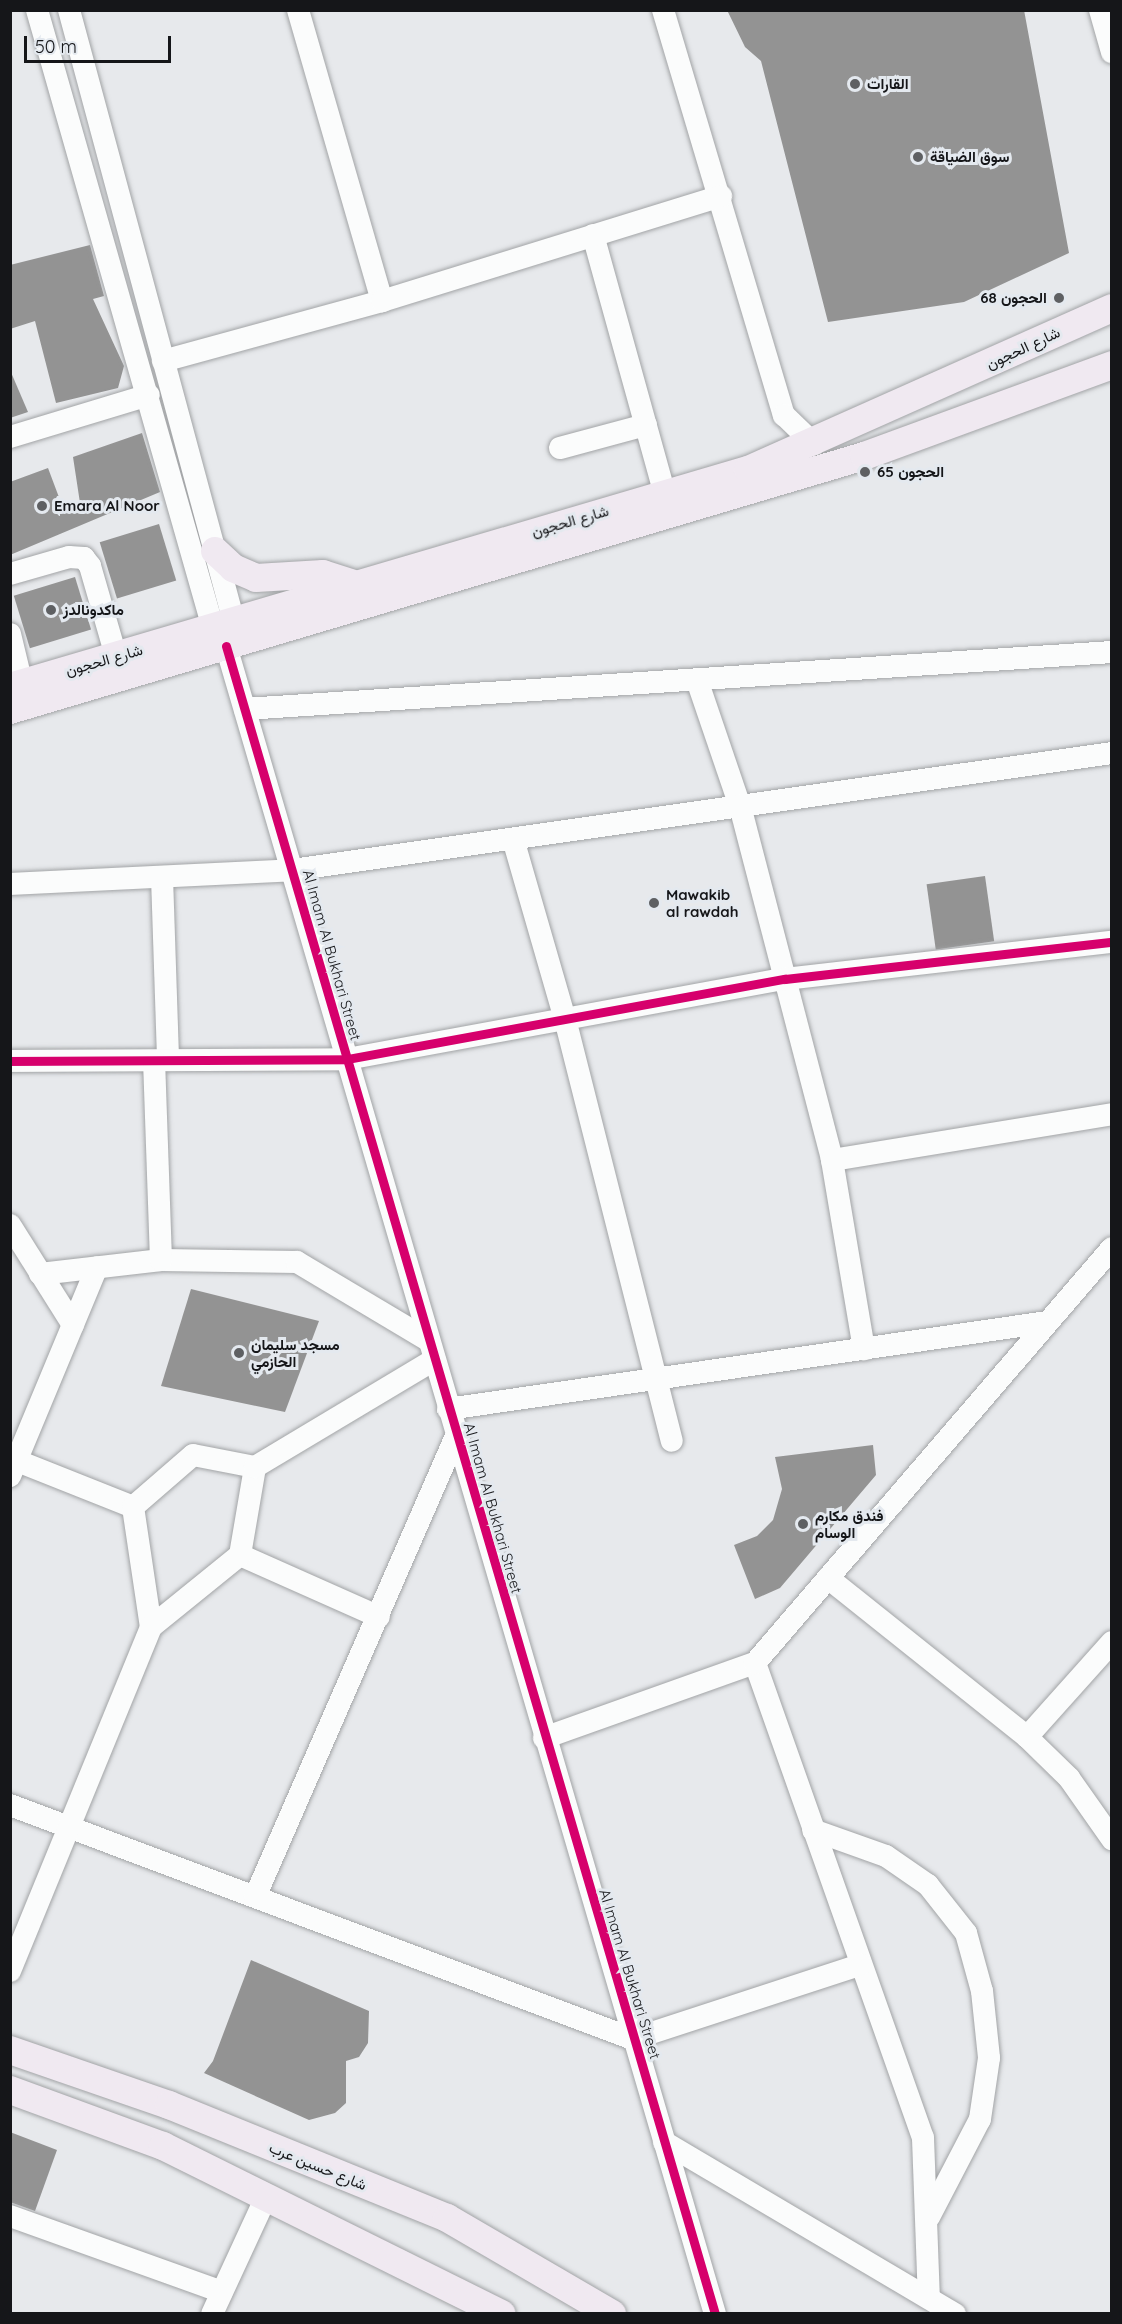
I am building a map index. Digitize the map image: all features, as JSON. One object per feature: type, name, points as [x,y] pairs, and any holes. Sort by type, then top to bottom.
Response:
[{"type":"main road","name":"شارع الحجون","points":[[10,710],[353,584],[748,470],[814,444],[1112,308]]},
{"type":"main road","name":"شارع الحجون","points":[[16,685],[116,656],[224,632],[864,456],[1112,365]]},
{"type":"main road","points":[[215,552],[233,568],[256,578],[323,573],[353,584]]},
{"type":"main road","name":"شارع حسين عرب","points":[[10,2050],[169,2104],[447,2218],[612,2313]]},
{"type":"main road","points":[[10,2090],[164,2146],[502,2313]]},
{"type":"street","points":[[37,10],[149,395],[224,632]]},
{"type":"street","points":[[69,10],[215,552],[224,632]]},
{"type":"street","points":[[298,10],[382,301]]},
{"type":"street","points":[[663,10],[721,196],[784,415],[814,444]]},
{"type":"street","points":[[1105,16],[1112,52]]},
{"type":"street","points":[[163,361],[382,301],[721,196]]},
{"type":"street","points":[[593,235],[665,494]]},
{"type":"street","points":[[10,437],[149,395]]},
{"type":"street","points":[[560,448],[646,424]]},
{"type":"street","points":[[10,574],[69,557],[84,558],[90,566],[116,656]]},
{"type":"street","name":"Al Imam Al Bukhari Street","points":[[224,632],[544,1738],[715,2313]]},
{"type":"street","points":[[10,634],[16,685]]},
{"type":"street","points":[[245,709],[1112,652]]},
{"type":"street","points":[[697,680],[740,806],[832,1160],[864,1349]]},
{"type":"street","points":[[10,884],[292,870],[1112,753]]},
{"type":"street","points":[[513,839],[565,1019],[672,1441]]},
{"type":"street","points":[[161,1260],[162,877]]},
{"type":"street","points":[[10,1061],[347,1059],[785,979],[1112,942]]},
{"type":"street","points":[[832,1160],[1112,1114]]},
{"type":"street","points":[[10,1225],[73,1325]]},
{"type":"street","points":[[544,1738],[755,1663],[1112,1248]]},
{"type":"street","points":[[40,1274],[161,1260],[297,1262],[431,1350],[255,1467],[193,1455],[133,1507]]},
{"type":"street","points":[[97,1267],[13,1465],[133,1507]]},
{"type":"street","points":[[448,1409],[1047,1322]]},
{"type":"street","points":[[255,1897],[456,1436]]},
{"type":"street","points":[[10,1971],[71,1828],[151,1628],[240,1555],[255,1467]]},
{"type":"street","points":[[133,1507],[151,1628]]},
{"type":"street","points":[[240,1555],[379,1617]]},
{"type":"street","points":[[828,1578],[1027,1737],[1069,1778],[1112,1839]]},
{"type":"street","points":[[1027,1737],[1112,1642]]},
{"type":"street","points":[[755,1663],[923,2138],[929,2217],[929,2298]]},
{"type":"street","points":[[10,1805],[633,2038],[861,1965]]},
{"type":"street","points":[[813,1830],[886,1856],[928,1885],[966,1933],[982,1991],[989,2058],[980,2119],[929,2217]]},
{"type":"street","points":[[664,2142],[955,2313]]},
{"type":"street","points":[[212,2313],[266,2197]]},
{"type":"street","points":[[10,2216],[222,2292]]},
{"type":"building","name":"سوق الضياقة","points":[[727,10],[1024,10],[1069,253],[964,302],[828,322],[761,61],[745,47]]},
{"type":"building","points":[[90,245],[104,296],[93,299],[124,366],[118,388],[56,403],[35,321],[10,329],[10,265]]},
{"type":"building","points":[[10,370],[28,412],[10,418]]},
{"type":"building","points":[[142,433],[160,492],[10,555],[10,482],[48,468],[63,508],[80,503],[73,457]]},
{"type":"building","points":[[159,524],[176,580],[117,599],[100,542]]},
{"type":"building","name":"ماكدونالدز","points":[[75,577],[91,630],[30,648],[14,596]]},
{"type":"building","points":[[985,876],[994,941],[936,950],[927,884]]},
{"type":"building","name":"مسجد سليمان الحازمي","points":[[191,1289],[319,1321],[285,1412],[161,1386]]},
{"type":"building","name":"فندق مكارم الوسام","points":[[873,1445],[876,1475],[780,1588],[755,1599],[734,1545],[757,1536],[773,1520],[782,1489],[775,1457]]},
{"type":"building","points":[[251,1960],[369,2011],[368,2043],[359,2057],[346,2061],[346,2103],[335,2113],[309,2120],[204,2073],[213,2061]]},
{"type":"building","points":[[10,2132],[57,2150],[35,2211],[10,2202]]},
{"type":"cycle path","points":[[226,646],[715,2314]]},
{"type":"cycle path","points":[[10,1061],[347,1059],[785,979],[1112,942]]},
{"type":"place","name":"القارات","points":[[855,84]]},
{"type":"place","name":"سوق الضياقة","points":[[918,157]]},
{"type":"place","name":"الحجون 68","points":[[1059,298]]},
{"type":"place","name":"الحجون 65","points":[[865,472]]},
{"type":"place","name":"Emara Al Noor","points":[[42,506]]},
{"type":"place","name":"ماكدونالدز","points":[[51,610]]},
{"type":"place","name":"Mawakib al rawdah","points":[[654,903]]},
{"type":"place","name":"مسجد سليمان الحازمي","points":[[239,1353]]},
{"type":"place","name":"فندق مكارم الوسام","points":[[803,1524]]}]
